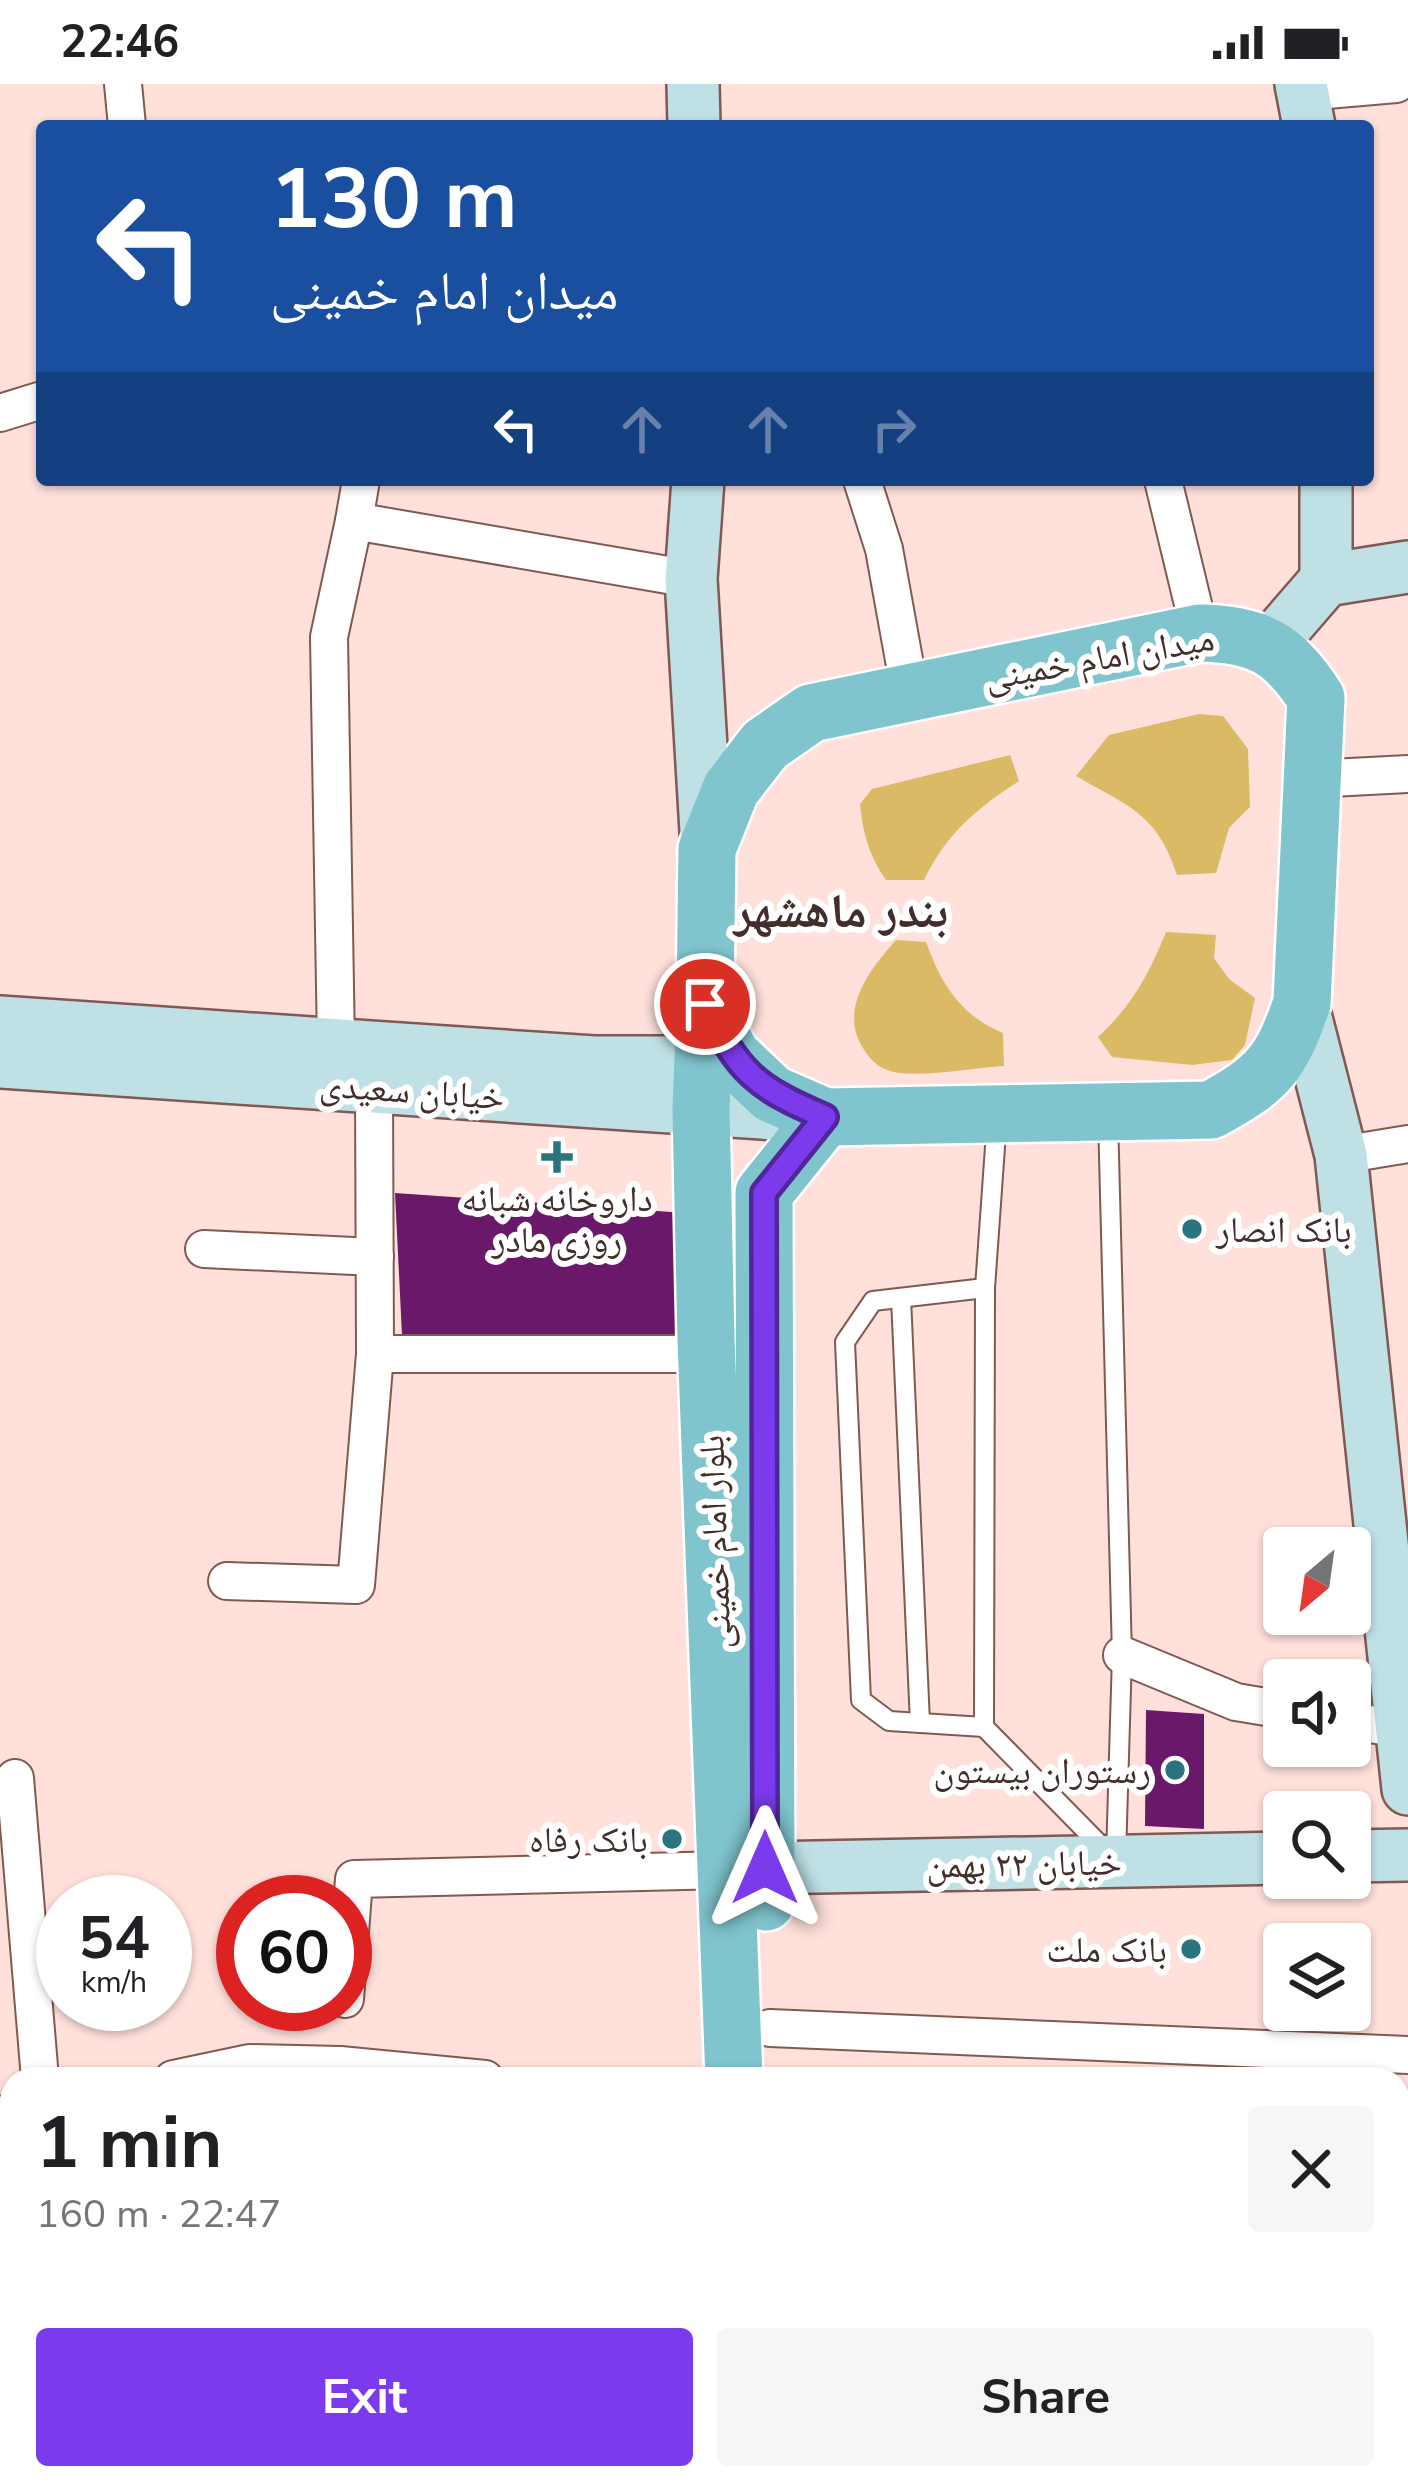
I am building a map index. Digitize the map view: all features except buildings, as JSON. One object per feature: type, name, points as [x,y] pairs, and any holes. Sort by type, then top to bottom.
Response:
[{"type":"main road","points":[[693,84],[694,120]]},
{"type":"main road","points":[[698,486],[691,588],[707,849]]},
{"type":"main road","points":[[1269,646],[1326,580],[1326,486]]},
{"type":"main road","points":[[1326,580],[1408,568]]},
{"type":"main road","name":"میدان امام خمینی","points":[[1200,633],[1236,634],[1269,646],[1297,668],[1316,698],[1302,1003],[1286,1049],[1255,1086],[1211,1110],[825,1117],[772,1094],[731,1055],[705,1004],[707,849],[731,789],[765,745],[811,713],[1200,633]]},
{"type":"main road","points":[[1302,1003],[1341,1155],[1408,1789]]},
{"type":"main road","name":"بلوار امام خمینی","points":[[705,1004],[707,1354],[746,1869],[771,2054]]},
{"type":"main road","name":"خیابان سعیدی","points":[[0,1022],[594,1062],[825,1117]]},
{"type":"main road","name":"خیابان سعیدی","points":[[0,1062],[374,1087],[702,1086]]},
{"type":"main road","name":"بلوار امام خمینی","points":[[735,2067],[746,1869],[764,1193],[825,1117]]},
{"type":"main road","points":[[1371,1856],[1408,1855]]},
{"type":"main road","name":"خیابان ۲۲ بهمن","points":[[746,1869],[1263,1858]]},
{"type":"street","points":[[123,84],[126,120]]},
{"type":"street","points":[[1304,101],[1396,84]]},
{"type":"street","points":[[0,413],[36,402]]},
{"type":"street","points":[[336,1045],[328,638],[360,486]]},
{"type":"street","points":[[864,486],[884,549],[910,693]]},
{"type":"street","points":[[1164,486],[1200,633]]},
{"type":"street","points":[[354,521],[691,588]]},
{"type":"street","points":[[1312,779],[1408,774]]},
{"type":"street","points":[[227,1581],[356,1585],[375,1354],[374,1087]]},
{"type":"street","points":[[1341,1155],[1408,1144]]},
{"type":"street","points":[[205,1249],[375,1256]]},
{"type":"street","points":[[375,1354],[707,1354]]},
{"type":"street","points":[[1122,1655],[1237,1702],[1263,1706]]},
{"type":"street","points":[[1371,1736],[1405,1761]]},
{"type":"street","points":[[15,1778],[39,2067]]},
{"type":"street","points":[[372,1879],[746,1869]]},
{"type":"street","points":[[340,2065],[343,2031]]},
{"type":"street","points":[[771,2054],[1408,2055]]},
{"type":"street","points":[[309,2067],[361,2067]]},
{"type":"lane","points":[[1108,1112],[1122,1655],[1116,1862]]},
{"type":"lane","points":[[984,1726],[985,1288],[997,1114]]},
{"type":"lane","points":[[985,1288],[873,1301],[845,1342],[861,1700],[890,1721],[984,1726],[1116,1862]]},
{"type":"lane","points":[[901,1298],[920,1723]]},
{"type":"shaded area","points":[[1199,714],[1223,716],[1248,749],[1250,807],[1229,828],[1216,873],[1177,875],[1160,838],[1139,814],[1076,776],[1109,735]]},
{"type":"shaded area","points":[[1010,755],[1019,781],[964,823],[924,880],[886,880],[871,853],[861,815],[860,804],[872,789]]},
{"type":"shaded area","points":[[1166,932],[1216,935],[1214,958],[1229,979],[1255,998],[1245,1045],[1232,1060],[1192,1065],[1112,1057],[1098,1037],[1138,989]]},
{"type":"shaded area","points":[[896,940],[926,942],[954,997],[975,1017],[1003,1033],[1004,1066],[900,1073],[870,1058],[856,1033],[856,1004],[868,976]]},
{"type":"place","name":"داروخانه شبانه روزی مادر","points":[[557,1157]]},
{"type":"place","name":"بانک انصار","points":[[1192,1229]]},
{"type":"place","name":"رستوران بیستون","points":[[1175,1770]]},
{"type":"place","name":"بانک رفاه","points":[[672,1839]]},
{"type":"place","name":"بانک ملت","points":[[1191,1949]]},
{"type":"district","name":"بندر ماهشهر","points":[[841,910]]},
{"type":"route","points":[[705,1004],[731,1055],[772,1094],[825,1117],[764,1193],[765,1868]]}]
